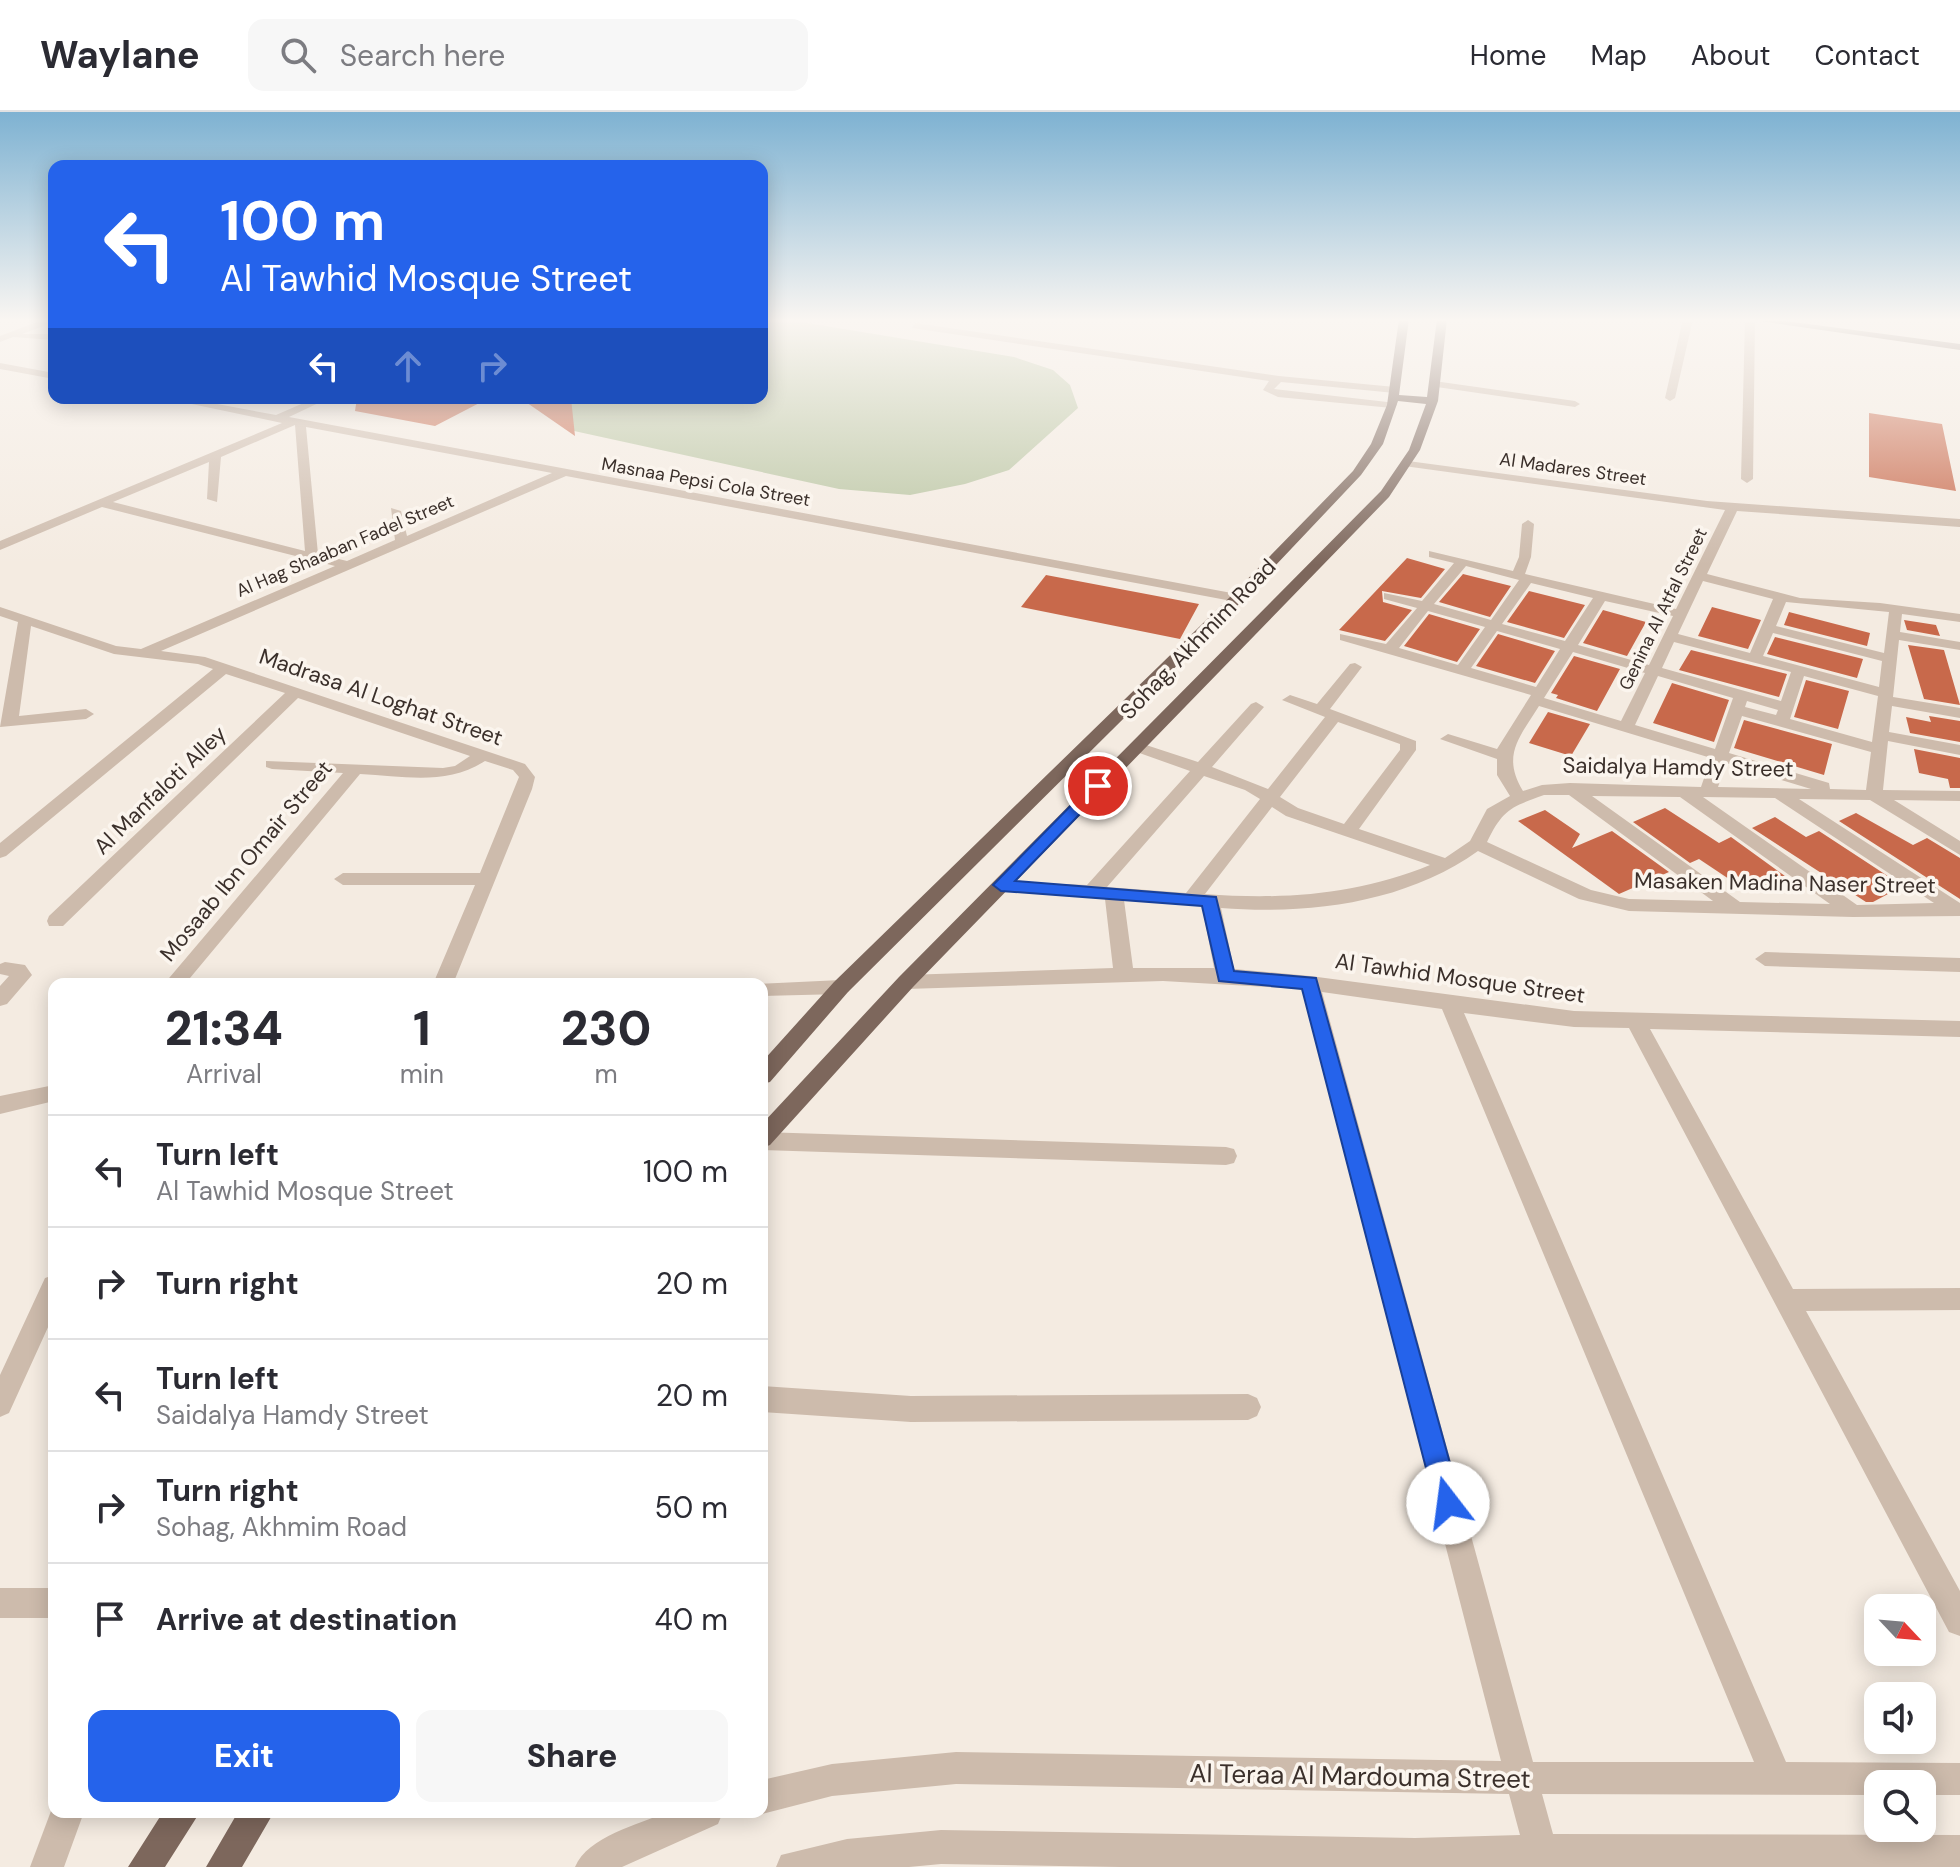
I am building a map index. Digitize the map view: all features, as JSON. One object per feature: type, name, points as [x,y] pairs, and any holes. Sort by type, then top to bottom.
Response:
[{"type":"main road","name":"Sohag, Akhmim Road","points":[[768,1069],[841,987],[1237,598],[1357,473],[1377,444],[1393,401]]},
{"type":"main road","name":"Sohag, Akhmim Road","points":[[768,1133],[906,982],[1385,494],[1411,459],[1433,401]]},
{"type":"main road","points":[[145,1867],[179,1818]]},
{"type":"main road","points":[[223,1867],[253,1818]]},
{"type":"street","points":[[1553,401],[1575,404]]},
{"type":"street","points":[[1747,479],[1748,401]]},
{"type":"street","name":"Masnaa Pepsi Cola Street","points":[[199,404],[1237,598]]},
{"type":"street","points":[[276,419],[310,404]]},
{"type":"street","points":[[0,546],[296,423],[312,557]]},
{"type":"street","points":[[213,499],[215,455]]},
{"type":"street","name":"Al Madares Street","points":[[1411,459],[1733,506],[1960,523]]},
{"type":"street","name":"Al Hag Shaaban Fadel Street","points":[[144,652],[561,474]]},
{"type":"street","points":[[101,503],[347,565]]},
{"type":"street","name":"Genina Al Atfal Street","points":[[1626,727],[1733,506]]},
{"type":"street","points":[[395,511],[402,542]]},
{"type":"street","points":[[1462,670],[1494,625],[1522,577],[1528,524]]},
{"type":"street","points":[[1434,554],[1681,614]]},
{"type":"street","points":[[1390,649],[1463,561]]},
{"type":"street","points":[[1699,576],[1819,605],[1896,609],[1960,618]]},
{"type":"street","points":[[1389,596],[1654,670],[1739,702],[1880,742],[1960,750]]},
{"type":"street","points":[[1001,885],[1201,900],[1307,902],[1359,895],[1406,882],[1447,865],[1477,844],[1493,813],[1518,796],[1505,775],[1503,756],[1601,596]]},
{"type":"street","points":[[1755,659],[1781,597]]},
{"type":"street","points":[[1896,609],[1874,795],[1960,849]]},
{"type":"street","name":"Madrasa Al Loghat Street","points":[[0,611],[114,650],[174,655],[224,668],[519,767],[527,777],[445,978]]},
{"type":"street","points":[[25,619],[6,721],[86,714]]},
{"type":"street","points":[[1769,628],[1890,659]]},
{"type":"street","points":[[1893,635],[1960,646]]},
{"type":"street","points":[[1669,636],[1885,696],[1960,713]]},
{"type":"street","points":[[1345,637],[1462,670],[1626,727],[1846,794]]},
{"type":"street","points":[[1201,900],[1355,667]]},
{"type":"street","points":[[0,852],[224,668]]},
{"type":"street","points":[[1785,715],[1799,670]]},
{"type":"street","name":"Al Manfaloti Alley","points":[[56,921],[295,692]]},
{"type":"street","points":[[1290,700],[1402,737],[1410,746],[1348,831]]},
{"type":"street","points":[[1708,791],[1739,702]]},
{"type":"street","points":[[1092,892],[1256,707]]},
{"type":"street","points":[[1448,739],[1503,756]]},
{"type":"street","points":[[1137,747],[1251,786],[1292,812],[1447,865]]},
{"type":"street","points":[[272,764],[452,773],[483,755]]},
{"type":"street","name":"Mosaab Ibn Omair Street","points":[[179,978],[355,769]]},
{"type":"street","points":[[1570,788],[1737,909]]},
{"type":"street","name":"Saidalya Hamdy Street","points":[[1518,796],[1570,788],[1959,797]]},
{"type":"street","points":[[1681,790],[1853,911]]},
{"type":"street","points":[[1778,792],[1959,910]]},
{"type":"street","name":"Masaken Madina Naser Street","points":[[1477,844],[1566,887],[1607,901],[1737,909],[1959,910]]},
{"type":"street","points":[[343,879],[486,879]]},
{"type":"street","points":[[1114,894],[1124,976]]},
{"type":"street","points":[[1201,900],[1226,977]]},
{"type":"street","points":[[1765,959],[1960,965]]},
{"type":"street","points":[[0,999],[22,975],[18,970],[5,969]]},
{"type":"street","name":"Al Tawhid Mosque Street","points":[[906,982],[1124,976],[1226,977],[1310,983],[1513,1013],[1636,1022],[1960,1029]]},
{"type":"street","points":[[1310,983],[1541,1851]]},
{"type":"street","points":[[768,989],[841,987]]},
{"type":"street","points":[[1450,1004],[1777,1779]]},
{"type":"street","points":[[1636,1022],[1960,1621]]},
{"type":"street","points":[[0,1105],[48,1094]]},
{"type":"street","points":[[768,1140],[1226,1156]]},
{"type":"street","points":[[0,1404],[48,1299]]},
{"type":"street","points":[[1788,1300],[1960,1299]]},
{"type":"street","points":[[768,1399],[911,1409],[1248,1407]]},
{"type":"street","points":[[0,1603],[48,1603]]},
{"type":"street","name":"Al Teraa Al Mardouma Street","points":[[768,1796],[832,1780],[956,1768],[1521,1778],[1960,1779]]},
{"type":"street","points":[[47,1867],[65,1818]]},
{"type":"street","points":[[592,1867],[615,1852],[692,1818]]},
{"type":"street","points":[[793,1867],[847,1856],[941,1847],[1417,1861],[1541,1851],[1960,1852]]},
{"type":"green space","points":[[1076,401],[1078,408],[1009,470],[965,484],[910,495],[839,489],[565,429],[547,404]]},
{"type":"building","points":[[356,404],[477,404],[435,426],[355,411]]},
{"type":"building","points":[[529,404],[572,404],[575,436]]},
{"type":"building","points":[[1869,413],[1942,424],[1956,491],[1869,477]]},
{"type":"building","points":[[1407,558],[1445,569],[1421,598],[1382,591],[1383,602],[1412,610],[1385,641],[1339,630]]},
{"type":"building","points":[[1463,574],[1511,586],[1490,617],[1439,602]]},
{"type":"building","points":[[1046,575],[1199,604],[1180,639],[1021,607]]},
{"type":"building","points":[[1529,591],[1585,605],[1564,638],[1507,622]]},
{"type":"building","points":[[1712,607],[1761,620],[1748,649],[1698,636]]},
{"type":"building","points":[[1603,610],[1646,622],[1627,656],[1583,643]]},
{"type":"building","points":[[1789,612],[1870,633],[1867,646],[1784,625]]},
{"type":"building","points":[[1429,614],[1480,629],[1457,662],[1404,646]]},
{"type":"building","points":[[1904,620],[1936,625],[1940,636],[1907,630]]},
{"type":"building","points":[[1498,634],[1555,651],[1535,683],[1476,666]]},
{"type":"building","points":[[1775,637],[1863,659],[1857,678],[1767,654]]},
{"type":"building","points":[[1908,645],[1944,650],[1960,705],[1924,699]]},
{"type":"building","points":[[1691,650],[1787,674],[1779,697],[1679,670]]},
{"type":"building","points":[[1574,656],[1620,669],[1597,711],[1556,698],[1558,695],[1551,693]]},
{"type":"building","points":[[1806,680],[1849,691],[1838,729],[1794,717]]},
{"type":"building","points":[[1672,683],[1729,700],[1714,742],[1653,723]]},
{"type":"building","points":[[1548,712],[1590,724],[1571,756],[1529,743]]},
{"type":"building","points":[[1929,716],[1960,721],[1960,742],[1910,733],[1906,717],[1931,722]]},
{"type":"building","points":[[1744,720],[1832,744],[1824,775],[1734,748]]},
{"type":"building","points":[[1914,749],[1960,758],[1960,788],[1950,788],[1948,779],[1919,773]]},
{"type":"building","points":[[1665,808],[1719,843],[1731,837],[1785,876],[1750,893],[1699,859],[1690,863],[1633,822]]},
{"type":"building","points":[[1545,810],[1580,834],[1572,848],[1612,831],[1669,872],[1619,894],[1518,821]]},
{"type":"building","points":[[1856,813],[1913,845],[1927,838],[1960,858],[1960,899],[1839,821]]},
{"type":"building","points":[[1775,817],[1806,837],[1819,831],[1903,886],[1873,902],[1866,902],[1752,828]]},
{"type":"route","points":[[1098,786],[1001,885],[1210,901],[1226,977],[1310,983],[1448,1503]]}]
